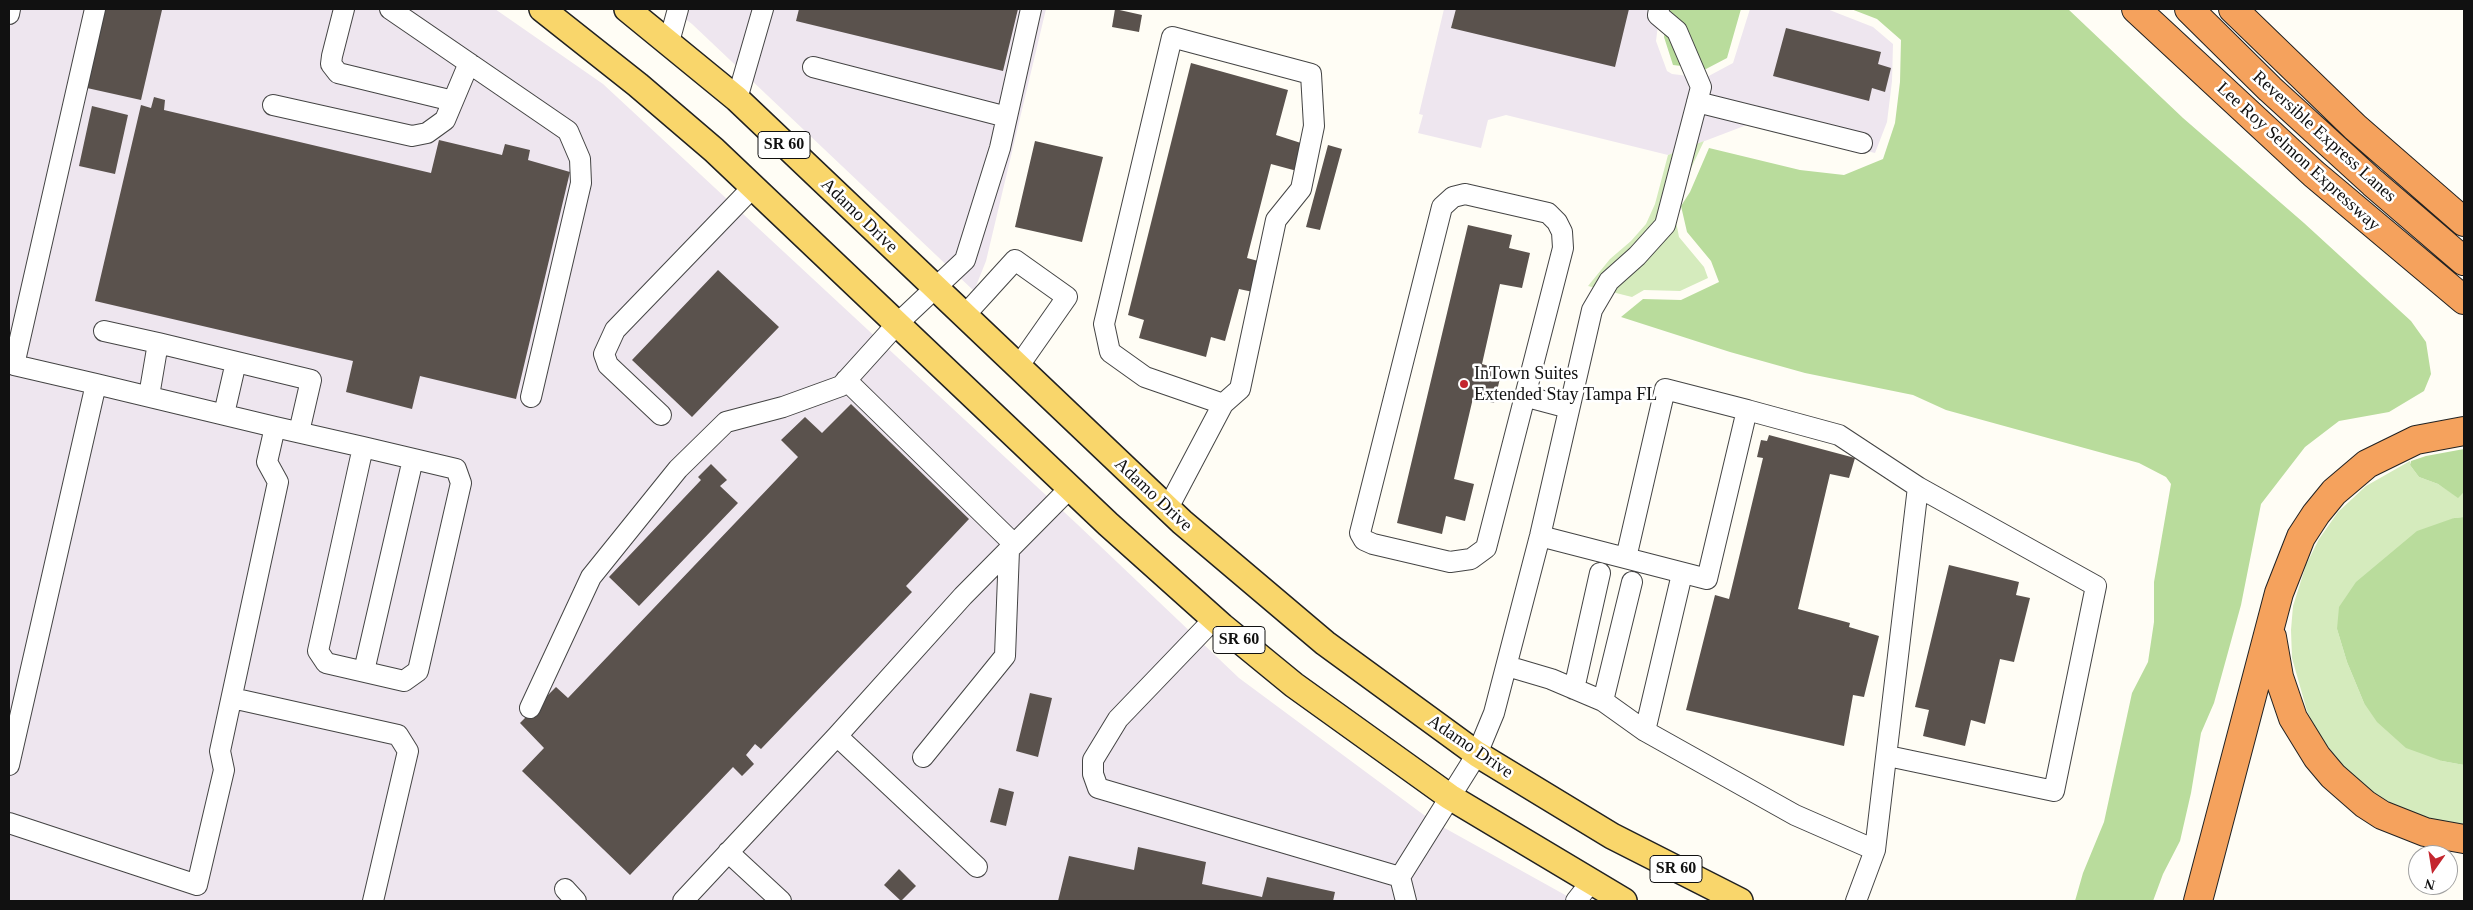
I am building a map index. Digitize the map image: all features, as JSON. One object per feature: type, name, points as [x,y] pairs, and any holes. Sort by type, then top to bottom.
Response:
[{"type":"highway","name":"Lee Roy Selmon Expressway","points":[[2136,9],[2314,174],[2464,300]]},
{"type":"highway","name":"Reversible Express Lanes","points":[[2189,9],[2270,89],[2373,183],[2464,261]]},
{"type":"highway","points":[[2233,9],[2355,127],[2464,222]]},
{"type":"highway","points":[[2198,901],[2271,630],[2279,593],[2292,557],[2316,514],[2334,492],[2367,464],[2390,451],[2416,440],[2464,431]]},
{"type":"highway","points":[[2271,630],[2279,677],[2294,718],[2317,757],[2333,776],[2359,799],[2382,815],[2425,832],[2464,839]]},
{"type":"main road","name":"SR 60","points":[[542,9],[638,85],[714,150],[1070,488],[1214,620],[1294,684],[1583,892],[1624,901]]},
{"type":"main road","name":"Adamo Drive","points":[[627,9],[737,99],[935,289],[1168,508],[1252,583],[1325,643],[1477,754],[1612,836],[1740,901]]},
{"type":"street","points":[[9,14],[10,9]]},
{"type":"street","points":[[95,9],[11,373],[96,384],[149,396],[456,469],[461,483],[418,671],[404,681],[326,663],[318,651],[363,447]]},
{"type":"street","points":[[344,9],[332,56],[332,64],[338,73],[452,101]]},
{"type":"street","points":[[390,9],[568,131],[580,159],[581,183],[531,397]]},
{"type":"street","points":[[669,42],[678,9]]},
{"type":"street","points":[[737,99],[763,9]]},
{"type":"street","points":[[530,708],[591,577],[678,470],[726,422],[783,407],[841,386],[898,324],[965,260],[1000,148],[1031,9]]},
{"type":"street","points":[[1406,901],[1400,877],[1477,754],[1494,713],[1540,536],[1592,310],[1609,281],[1637,256],[1664,225],[1701,87],[1677,31],[1658,15],[1659,9]]},
{"type":"street","points":[[1168,508],[1223,404],[1240,388],[1276,220],[1301,189],[1314,126],[1311,74],[1172,37],[1104,324],[1110,352],[1145,377],[1223,404]]},
{"type":"street","points":[[274,105],[412,136],[427,133],[445,120],[469,63]]},
{"type":"street","points":[[813,66],[1007,117]]},
{"type":"street","points":[[1697,102],[1862,143]]},
{"type":"street","points":[[661,415],[608,365],[604,354],[615,330],[753,187]]},
{"type":"street","points":[[1465,194],[1548,213],[1557,222],[1562,232],[1564,248],[1524,396],[1486,548],[1478,555],[1450,562],[1373,544],[1364,540],[1360,533],[1442,207],[1453,197],[1465,194]]},
{"type":"street","points":[[964,316],[1015,260],[1067,297],[1018,367]]},
{"type":"street","points":[[104,331],[311,380],[300,432]]},
{"type":"street","points":[[149,396],[158,343]]},
{"type":"street","points":[[224,414],[236,362]]},
{"type":"street","points":[[846,380],[1012,547],[1005,656],[923,757]]},
{"type":"street","points":[[9,765],[96,384]]},
{"type":"street","points":[[1626,558],[1665,389],[1839,435],[1918,487],[2096,586],[2054,792],[1888,756]]},
{"type":"street","points":[[1524,396],[1569,408]]},
{"type":"street","points":[[1540,536],[1707,579],[1747,410]]},
{"type":"street","points":[[9,823],[197,885],[224,770],[220,751],[278,482],[267,462],[275,426]]},
{"type":"street","points":[[364,671],[413,459]]},
{"type":"street","points":[[1856,901],[1875,850],[1888,756],[1918,487]]},
{"type":"street","points":[[683,901],[963,596],[1070,488]]},
{"type":"street","points":[[1574,689],[1600,573]]},
{"type":"street","points":[[1645,731],[1682,574]]},
{"type":"street","points":[[1602,701],[1632,582]]},
{"type":"street","points":[[1214,620],[1118,719],[1093,760],[1093,774],[1098,788],[1400,877]]},
{"type":"street","points":[[1507,666],[1574,689],[1602,701],[1645,731],[1795,815],[1875,850]]},
{"type":"street","points":[[232,698],[398,735],[408,751],[372,901]]},
{"type":"street","points":[[836,736],[977,866]]},
{"type":"street","points":[[728,852],[781,901]]},
{"type":"shaded area","points":[[9,9],[495,9],[603,84],[1077,524],[1239,678],[1432,821],[1576,901],[9,901]]},
{"type":"shaded area","points":[[672,9],[1046,9],[986,261],[974,291],[692,24]]},
{"type":"shaded area","points":[[1444,9],[1660,9],[1656,41],[1667,71],[1672,74],[1705,78],[1733,63],[1750,9],[1827,9],[1873,27],[1893,44],[1892,81],[1887,122],[1875,153],[1752,123],[1668,155],[1506,115],[1488,120],[1481,148],[1418,133],[1423,115],[1419,114]]},
{"type":"green space","points":[[1668,9],[1741,9],[1727,58],[1706,69],[1673,65],[1664,37]]},
{"type":"green space","points":[[1851,9],[2068,9],[2183,118],[2304,223],[2411,321],[2426,342],[2431,374],[2424,391],[2389,412],[2339,421],[2305,447],[2261,504],[2241,605],[2214,703],[2201,733],[2191,793],[2180,841],[2163,874],[2153,901],[2075,901],[2083,873],[2104,822],[2132,693],[2148,662],[2154,622],[2154,582],[2171,484],[2166,477],[2139,463],[1946,410],[1913,395],[1805,373],[1730,352],[1621,317],[1643,299],[1681,300],[1719,282],[1711,261],[1687,232],[1681,206],[1690,192],[1709,148],[1800,170],[1844,175],[1883,159],[1895,123],[1900,82],[1901,40],[1877,19]]},
{"type":"green space","points":[[1704,141],[1673,206],[1679,237],[1704,267],[1708,278],[1680,291],[1644,290],[1632,297],[1588,286],[1610,259],[1631,241],[1646,224],[1655,204],[1668,155]]},
{"type":"green space","points":[[2464,449],[2464,492],[2458,498],[2438,484],[2419,477],[2410,465],[2411,461],[2426,456]]},
{"type":"green space","points":[[2410,461],[2410,465],[2419,477],[2438,484],[2458,497],[2464,492],[2464,517],[2454,518],[2337,629],[2347,662],[2364,703],[2442,761],[2464,765],[2464,829],[2441,824],[2397,807],[2372,791],[2344,767],[2319,735],[2307,711],[2292,658],[2291,630],[2293,606],[2306,565],[2319,539],[2338,512],[2366,486]]},
{"type":"green space","points":[[2464,517],[2464,765],[2442,761],[2406,748],[2377,722],[2364,703],[2347,662],[2337,629],[2339,607],[2356,582],[2417,531],[2454,518]]},
{"type":"building","points":[[105,9],[162,10],[141,100],[87,88]]},
{"type":"building","points":[[799,9],[1018,9],[1003,71],[796,21]]},
{"type":"building","points":[[1115,9],[1142,15],[1139,32],[1112,27]]},
{"type":"building","points":[[1456,9],[1629,9],[1615,67],[1451,28]]},
{"type":"building","points":[[1786,28],[1881,52],[1878,64],[1891,68],[1885,92],[1872,88],[1869,101],[1773,76]]},
{"type":"building","points":[[1191,63],[1288,90],[1276,135],[1304,144],[1297,171],[1271,164],[1247,258],[1262,262],[1253,292],[1239,289],[1225,341],[1211,337],[1206,357],[1139,338],[1144,320],[1128,315]]},
{"type":"building","points":[[154,97],[165,100],[164,110],[431,173],[439,140],[502,155],[505,144],[530,150],[528,160],[570,172],[516,399],[420,376],[412,409],[346,392],[353,361],[95,301],[141,105],[151,108]]},
{"type":"building","points":[[92,106],[128,115],[115,174],[79,166]]},
{"type":"building","points":[[1035,141],[1103,157],[1082,242],[1015,227]]},
{"type":"building","points":[[1328,145],[1342,149],[1320,230],[1306,227]]},
{"type":"building","name":"InTown Suites Extended Stay Tampa FL","points":[[1468,225],[1512,235],[1509,248],[1530,253],[1522,288],[1500,284],[1482,364],[1502,370],[1494,403],[1473,398],[1454,479],[1474,484],[1465,521],[1446,516],[1442,534],[1397,523]]},
{"type":"building","points":[[718,270],[779,327],[692,417],[632,360]]},
{"type":"building","points":[[851,404],[969,519],[906,586],[912,592],[761,749],[755,744],[746,755],[754,764],[742,776],[733,767],[630,875],[522,771],[544,748],[520,723],[556,687],[568,698],[798,457],[781,440],[805,417],[822,433]]},
{"type":"building","points":[[1769,435],[1855,458],[1849,478],[1830,474],[1798,609],[1850,623],[1849,627],[1879,636],[1864,697],[1853,695],[1844,746],[1686,710],[1715,595],[1729,599],[1763,458],[1757,457],[1761,440],[1767,441]]},
{"type":"building","points":[[711,464],[727,480],[720,486],[738,503],[639,606],[609,577],[701,480],[698,477]]},
{"type":"building","points":[[1949,565],[2019,582],[2016,595],[2030,598],[2014,662],[2000,659],[1985,724],[1971,720],[1965,746],[1923,736],[1929,710],[1915,707]]},
{"type":"building","points":[[1030,693],[1052,698],[1038,757],[1016,751]]},
{"type":"building","points":[[999,788],[1014,792],[1006,826],[990,822]]},
{"type":"building","points":[[1138,847],[1206,862],[1202,884],[1262,897],[1267,877],[1335,892],[1333,901],[1058,901],[1069,856],[1134,870]]},
{"type":"building","points":[[899,869],[916,886],[901,901],[884,885]]},
{"type":"place","name":"InTown Suites Extended Stay Tampa FL","points":[[1464,384]]}]
